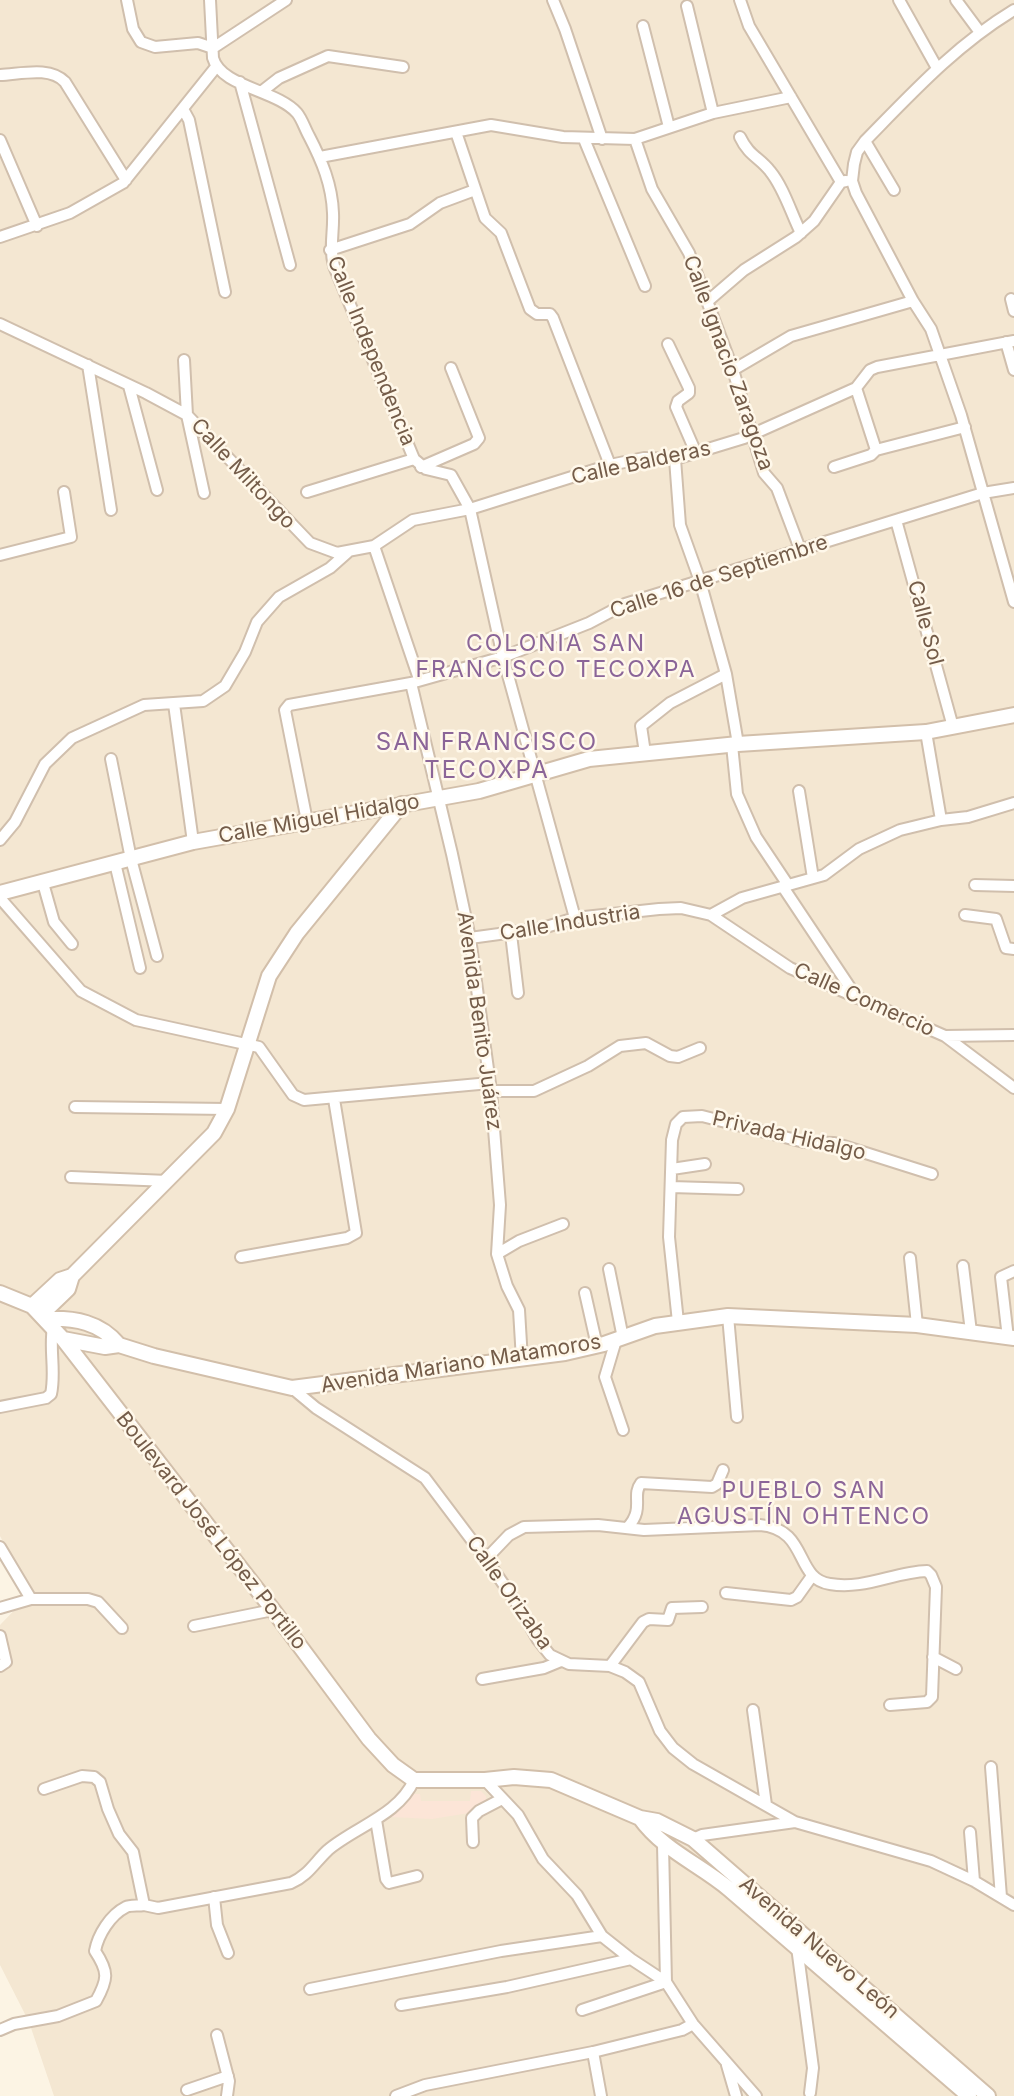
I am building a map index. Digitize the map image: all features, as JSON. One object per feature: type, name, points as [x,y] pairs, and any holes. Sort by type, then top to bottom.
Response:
[{"type":"street","points":[[127,0],[133,29],[141,42],[155,47],[198,43],[213,48]]},
{"type":"street","points":[[0,237],[70,213],[126,180],[216,67],[213,58],[210,0]]},
{"type":"street","points":[[213,48],[286,0]]},
{"type":"street","points":[[553,0],[602,139]]},
{"type":"street","points":[[740,0],[749,26],[791,97],[861,204],[931,329],[965,427],[1014,602]]},
{"type":"street","points":[[899,0],[937,68]]},
{"type":"street","points":[[957,0],[979,32]]},
{"type":"street","points":[[687,6],[713,113]]},
{"type":"street","points":[[708,301],[726,284],[814,221],[846,181],[857,152],[865,141],[937,68],[979,32],[1014,10]]},
{"type":"street","points":[[643,26],[669,127]]},
{"type":"street","points":[[261,92],[279,78],[328,56],[403,67]]},
{"type":"street","name":"Calle Independencia","points":[[216,67],[295,111],[320,157],[332,195],[333,228],[330,250],[338,279],[418,463],[451,475],[470,509],[503,657],[575,918]]},
{"type":"street","points":[[0,75],[50,73],[59,76],[126,180]]},
{"type":"street","points":[[240,82],[290,265]]},
{"type":"street","points":[[320,157],[491,125],[529,133],[584,139],[635,139],[713,113],[791,97]]},
{"type":"street","points":[[183,108],[189,120],[225,292]]},
{"type":"street","points":[[456,132],[485,218],[501,233],[530,309],[537,314],[550,314],[553,318],[610,465]]},
{"type":"street","points":[[740,137],[746,150],[768,168],[774,177],[800,233]]},
{"type":"street","points":[[584,139],[645,286]]},
{"type":"street","name":"Calle Ignacio Zaragoza","points":[[635,139],[652,189],[683,241],[708,301],[733,370],[764,472],[777,488],[800,550]]},
{"type":"street","points":[[0,140],[37,226]]},
{"type":"street","points":[[865,141],[894,190]]},
{"type":"street","points":[[330,250],[410,223],[440,203],[475,190]]},
{"type":"street","points":[[1011,299],[1014,311]]},
{"type":"street","points":[[733,370],[791,336],[913,300]]},
{"type":"street","name":"Calle Miltongo","points":[[0,324],[187,415],[310,543],[325,550],[348,552],[374,546]]},
{"type":"street","points":[[1010,341],[1014,370]]},
{"type":"street","name":"Calle Balderas","points":[[374,546],[412,520],[470,509],[610,465],[644,458],[675,459],[744,438],[856,388],[870,370],[877,367],[1010,341]]},
{"type":"street","points":[[668,344],[688,388],[689,393],[678,401],[676,407],[696,453]]},
{"type":"street","points":[[184,360],[187,415],[204,493]]},
{"type":"street","points":[[88,365],[111,510]]},
{"type":"street","points":[[307,492],[418,463],[474,444],[479,438],[451,368]]},
{"type":"street","points":[[129,386],[157,490]]},
{"type":"street","points":[[856,388],[876,450]]},
{"type":"street","points":[[834,467],[871,455],[876,450],[965,427]]},
{"type":"street","points":[[675,459],[680,525],[700,581],[726,674],[735,745],[737,794],[756,837],[857,998]]},
{"type":"street","name":"Calle 16 de Septiembre","points":[[307,821],[285,710],[289,705],[415,681],[503,657],[589,623],[625,604],[983,493],[1014,488]]},
{"type":"street","points":[[0,555],[71,537],[64,492]]},
{"type":"street","name":"Calle Sol","points":[[896,520],[953,727]]},
{"type":"street","name":"Avenida Benito Juárez","points":[[374,546],[415,681],[470,938],[491,1087],[500,1205],[497,1254],[506,1286],[519,1310],[522,1360]]},
{"type":"street","points":[[0,840],[15,822],[45,764],[72,738],[144,705],[203,701],[225,686],[245,652],[257,622],[279,597],[330,568],[348,552]]},
{"type":"street","points":[[645,753],[641,726],[670,703],[726,674]]},
{"type":"street","points":[[174,704],[193,842]]},
{"type":"street","name":"Calle Miguel Hidalgo","points":[[0,896],[193,842],[479,791],[589,759],[735,745],[926,732],[1014,715]]},
{"type":"street","points":[[926,732],[941,820]]},
{"type":"street","points":[[111,759],[131,859],[157,956]]},
{"type":"street","points":[[799,791],[813,878]]},
{"type":"street","points":[[711,915],[742,898],[813,878],[834,869],[870,844],[900,830],[941,820],[968,817],[1014,803]]},
{"type":"street","points":[[0,1407],[46,1398],[51,1394],[54,1367],[44,1317],[68,1289],[72,1276],[214,1133],[227,1108],[269,976],[297,933],[402,804]]},
{"type":"street","points":[[115,863],[141,968]]},
{"type":"street","points":[[43,883],[54,922],[72,944]]},
{"type":"street","points":[[975,885],[1014,886]]},
{"type":"street","points":[[0,896],[81,991],[136,1020],[248,1044],[263,1050],[293,1095],[304,1100],[491,1087],[534,1091],[588,1066],[620,1046],[646,1043],[670,1056],[678,1057],[700,1048]]},
{"type":"street","name":"Calle Industria","points":[[470,938],[511,933],[575,918],[681,908],[711,915]]},
{"type":"street","name":"Calle Comercio","points":[[711,915],[790,968],[945,1036],[1014,1088]]},
{"type":"street","points":[[965,915],[996,919],[1006,948],[1014,949]]},
{"type":"street","points":[[511,933],[518,993]]},
{"type":"street","points":[[945,1036],[1014,1035]]},
{"type":"street","points":[[241,1257],[347,1238],[356,1233],[334,1099]]},
{"type":"street","points":[[75,1107],[227,1108]]},
{"type":"street","name":"Privada Hidalgo","points":[[678,1322],[670,1262],[672,1140],[676,1124],[683,1117],[702,1116],[804,1142],[834,1143],[932,1174]]},
{"type":"street","points":[[672,1169],[705,1164]]},
{"type":"street","points":[[71,1177],[168,1181]]},
{"type":"street","points":[[671,1187],[738,1189]]},
{"type":"street","points":[[497,1254],[519,1241],[563,1224]]},
{"type":"street","points":[[910,1258],[917,1325]]},
{"type":"street","points":[[963,1266],[971,1332]]},
{"type":"street","points":[[609,1269],[619,1339],[605,1377],[624,1430]]},
{"type":"street","points":[[1008,1273],[1011,1338]]},
{"type":"street","name":"Boulevard José López Portillo","points":[[0,1293],[44,1317],[63,1339],[369,1739],[393,1765],[414,1780]]},
{"type":"street","points":[[585,1293],[597,1346]]},
{"type":"street","points":[[727,1316],[737,1417]]},
{"type":"street","name":"Avenida Mariano Matamoros","points":[[63,1339],[105,1347],[119,1345],[154,1356],[292,1388],[522,1360],[597,1346],[655,1326],[727,1316],[917,1325],[1011,1338]]},
{"type":"street","name":"Avenida Mariano Matamoros","points":[[44,1317],[89,1322],[111,1335],[119,1345]]},
{"type":"street","name":"Calle Orizaba","points":[[292,1388],[316,1408],[425,1478],[486,1559],[520,1608],[543,1648],[561,1661],[610,1667],[625,1672],[639,1682],[660,1731],[673,1748],[693,1764],[794,1822],[931,1861],[974,1881],[1014,1905]]},
{"type":"street","points":[[628,1527],[638,1511],[638,1488],[641,1483],[712,1487],[717,1484],[723,1470]]},
{"type":"street","points":[[486,1559],[509,1535],[524,1527],[598,1525],[644,1530],[770,1526],[786,1533],[812,1576],[831,1585],[868,1584],[927,1571],[932,1575],[936,1587],[931,1700],[890,1705]]},
{"type":"street","points":[[0,1547],[31,1598]]},
{"type":"street","points":[[726,1593],[791,1601],[812,1576]]},
{"type":"street","points":[[0,1608],[31,1598],[98,1602],[122,1628]]},
{"type":"street","points":[[610,1667],[643,1622],[649,1619],[668,1620],[672,1608],[702,1606]]},
{"type":"street","points":[[194,1626],[273,1611]]},
{"type":"street","points":[[0,1636],[6,1662],[0,1666]]},
{"type":"street","points":[[933,1657],[956,1669]]},
{"type":"street","points":[[482,1679],[544,1668],[561,1661]]},
{"type":"street","points":[[753,1710],[765,1805]]},
{"type":"street","points":[[991,1767],[1002,1897]]},
{"type":"street","points":[[44,1789],[82,1776],[94,1777],[100,1782],[119,1834],[133,1852],[144,1905]]},
{"type":"street","name":"Avenida Nuevo León","points":[[414,1780],[485,1780],[514,1777],[551,1780],[640,1818],[674,1828],[693,1839],[836,1972],[942,2065],[988,2096]]},
{"type":"street","points":[[0,2030],[14,2024],[58,2016],[96,2001],[104,1985],[105,1966],[95,1951],[97,1940],[110,1921],[127,1906],[158,1908],[303,1878],[327,1851],[355,1830],[376,1819],[410,1789],[414,1780]]},
{"type":"street","points":[[485,1780],[518,1815],[543,1859],[577,1895],[602,1936],[666,1982],[693,2024],[756,2096]]},
{"type":"street","points":[[473,1842],[472,1818],[479,1811],[502,1799]]},
{"type":"street","name":"Avenida Nuevo León","points":[[640,1818],[663,1844],[711,1874],[797,1947],[836,1972]]},
{"type":"street","points":[[376,1819],[386,1879],[389,1883],[394,1883],[417,1876]]},
{"type":"street","name":"Calle Orizaba","points":[[693,1839],[702,1835],[794,1822]]},
{"type":"street","points":[[666,1982],[663,1836],[674,1828]]},
{"type":"street","points":[[971,1832],[974,1881]]},
{"type":"street","points":[[680,1856],[693,1851],[693,1839]]},
{"type":"street","points":[[214,1897],[217,1925],[228,1954]]},
{"type":"street","points":[[310,1989],[500,1951],[602,1936]]},
{"type":"street","points":[[797,1947],[813,2068],[810,2093]]},
{"type":"street","points":[[401,2004],[507,1987],[631,1959]]},
{"type":"street","points":[[582,2010],[666,1982]]},
{"type":"street","points":[[396,2096],[425,2085],[593,2052],[682,2030],[693,2024]]},
{"type":"street","points":[[216,2035],[228,2076],[228,2096]]},
{"type":"street","points":[[593,2052],[601,2096]]},
{"type":"street","points":[[726,2063],[736,2096]]},
{"type":"street","name":"Avenida Nuevo León","points":[[942,2065],[969,2096]]},
{"type":"street","points":[[187,2090],[228,2076]]},
{"type":"shaded area","points":[[0,0],[1014,0],[1014,2096],[54,2096],[29,2022],[0,1965],[0,1625],[30,1594],[0,1536]]},
{"type":"shaded area","points":[[471,1791],[481,1791],[486,1796],[486,1805],[469,1813],[432,1819],[390,1817],[410,1794],[420,1794],[421,1801],[470,1801]]},
{"type":"district","name":"COLONIA SAN FRANCISCO TECOXPA","points":[[556,657]]},
{"type":"district","name":"SAN FRANCISCO TECOXPA","points":[[487,757]]},
{"type":"district","name":"PUEBLO SAN AGUSTÍN OHTENCO","points":[[804,1504]]}]
